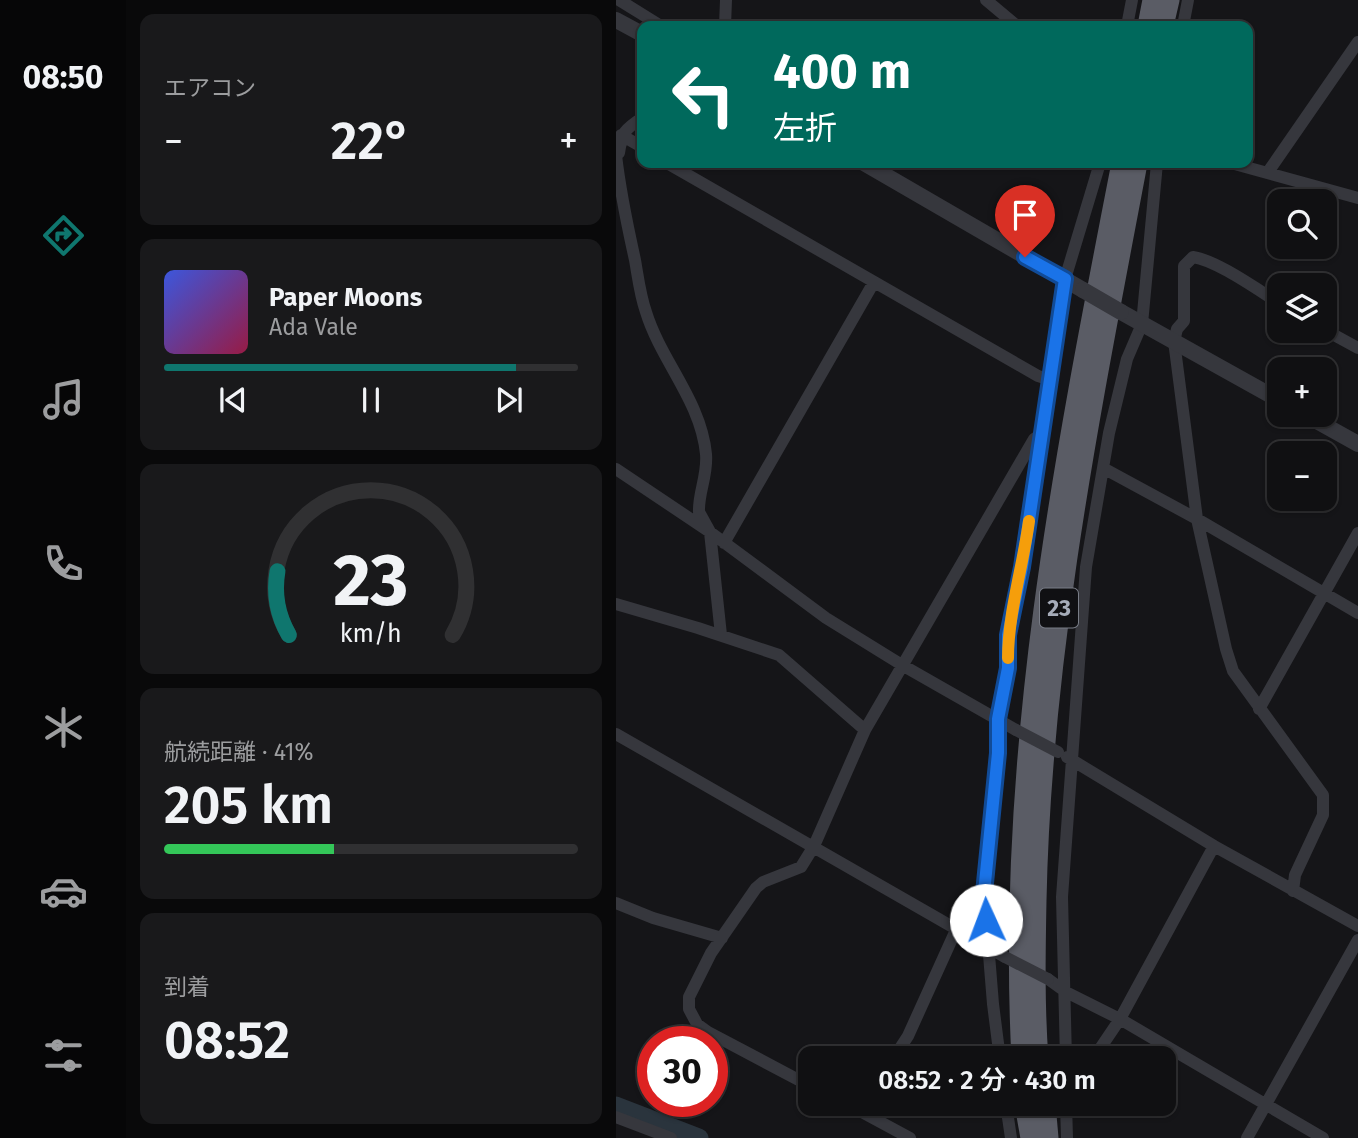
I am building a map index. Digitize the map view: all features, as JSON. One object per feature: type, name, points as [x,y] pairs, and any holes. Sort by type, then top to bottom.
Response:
[{"type":"highway","points":[[1149,21],[1153,0]]},
{"type":"highway","points":[[1165,21],[1168,0]]},
{"type":"highway","name":"23","points":[[1022,1046],[1019,893],[1032,697],[1072,419],[1121,168]]},
{"type":"highway","name":"23","points":[[1038,1046],[1036,856],[1049,686],[1075,497],[1137,168]]},
{"type":"highway","points":[[1025,1116],[1026,1138]]},
{"type":"highway","points":[[1027,1116],[1031,1138]]},
{"type":"highway","points":[[1044,1116],[1045,1138]]},
{"type":"street","points":[[619,0],[653,21]]},
{"type":"street","points":[[725,21],[726,0]]},
{"type":"street","points":[[986,0],[1011,21]]},
{"type":"street","points":[[1128,21],[1132,0]]},
{"type":"street","points":[[1184,21],[1188,0]]},
{"type":"street","points":[[616,20],[637,31]]},
{"type":"street","points":[[1268,172],[1358,42]]},
{"type":"street","points":[[637,121],[621,135],[617,155],[620,195],[646,311],[656,337],[691,402],[706,453],[705,482],[699,512],[710,532],[721,635]]},
{"type":"street","points":[[621,135],[637,144]]},
{"type":"street","points":[[676,168],[1038,376],[1051,380]]},
{"type":"street","points":[[873,168],[1267,393]]},
{"type":"street","points":[[998,1046],[984,893],[998,753],[998,719],[1008,668],[1008,635],[1022,567],[1065,279],[1098,168]]},
{"type":"street","points":[[1066,1046],[1062,897],[1086,567],[1108,433],[1127,359],[1142,324],[1157,168]]},
{"type":"street","points":[[1252,168],[1358,198]]},
{"type":"street","points":[[1267,296],[1216,266],[1192,257],[1184,266],[1184,321],[1177,329],[1174,341],[1197,519],[1233,671],[1323,795],[1323,815],[1294,875],[1293,891]]},
{"type":"street","points":[[724,543],[874,282]]},
{"type":"street","points":[[1337,337],[1358,348]]},
{"type":"street","points":[[1328,427],[1358,444]]},
{"type":"street","points":[[798,1080],[708,1032],[693,1017],[689,1009],[689,998],[722,938],[756,888],[762,883],[797,871],[814,846],[865,730],[1034,439],[1041,435]]},
{"type":"street","points":[[1103,468],[1197,519],[1358,613]]},
{"type":"street","points":[[616,469],[710,532],[826,618],[902,665],[1072,760],[1214,846],[1358,926]]},
{"type":"street","points":[[1259,709],[1358,533]]},
{"type":"street","points":[[616,604],[779,655],[865,730]]},
{"type":"street","points":[[616,734],[1323,1138]]},
{"type":"street","points":[[1102,1046],[1120,1020],[1214,846]]},
{"type":"street","points":[[901,1046],[956,930],[975,897],[984,893]]},
{"type":"street","points":[[616,902],[653,918],[722,938]]},
{"type":"street","points":[[1247,1138],[1358,940]]},
{"type":"street","points":[[877,1116],[910,1138]]},
{"type":"street","points":[[1008,1116],[1011,1138]]},
{"type":"street","points":[[1066,1116],[1067,1138]]},
{"type":"street","points":[[616,1117],[671,1138]]},
{"type":"waterway","points":[[616,1106],[699,1138]]},
{"type":"slow traffic","points":[[1008,658],[1008,635],[1029,521]]},
{"type":"route","points":[[986,920],[984,893],[998,753],[998,719],[1008,668],[1008,635],[1022,567],[1065,279],[1025,257]]}]
